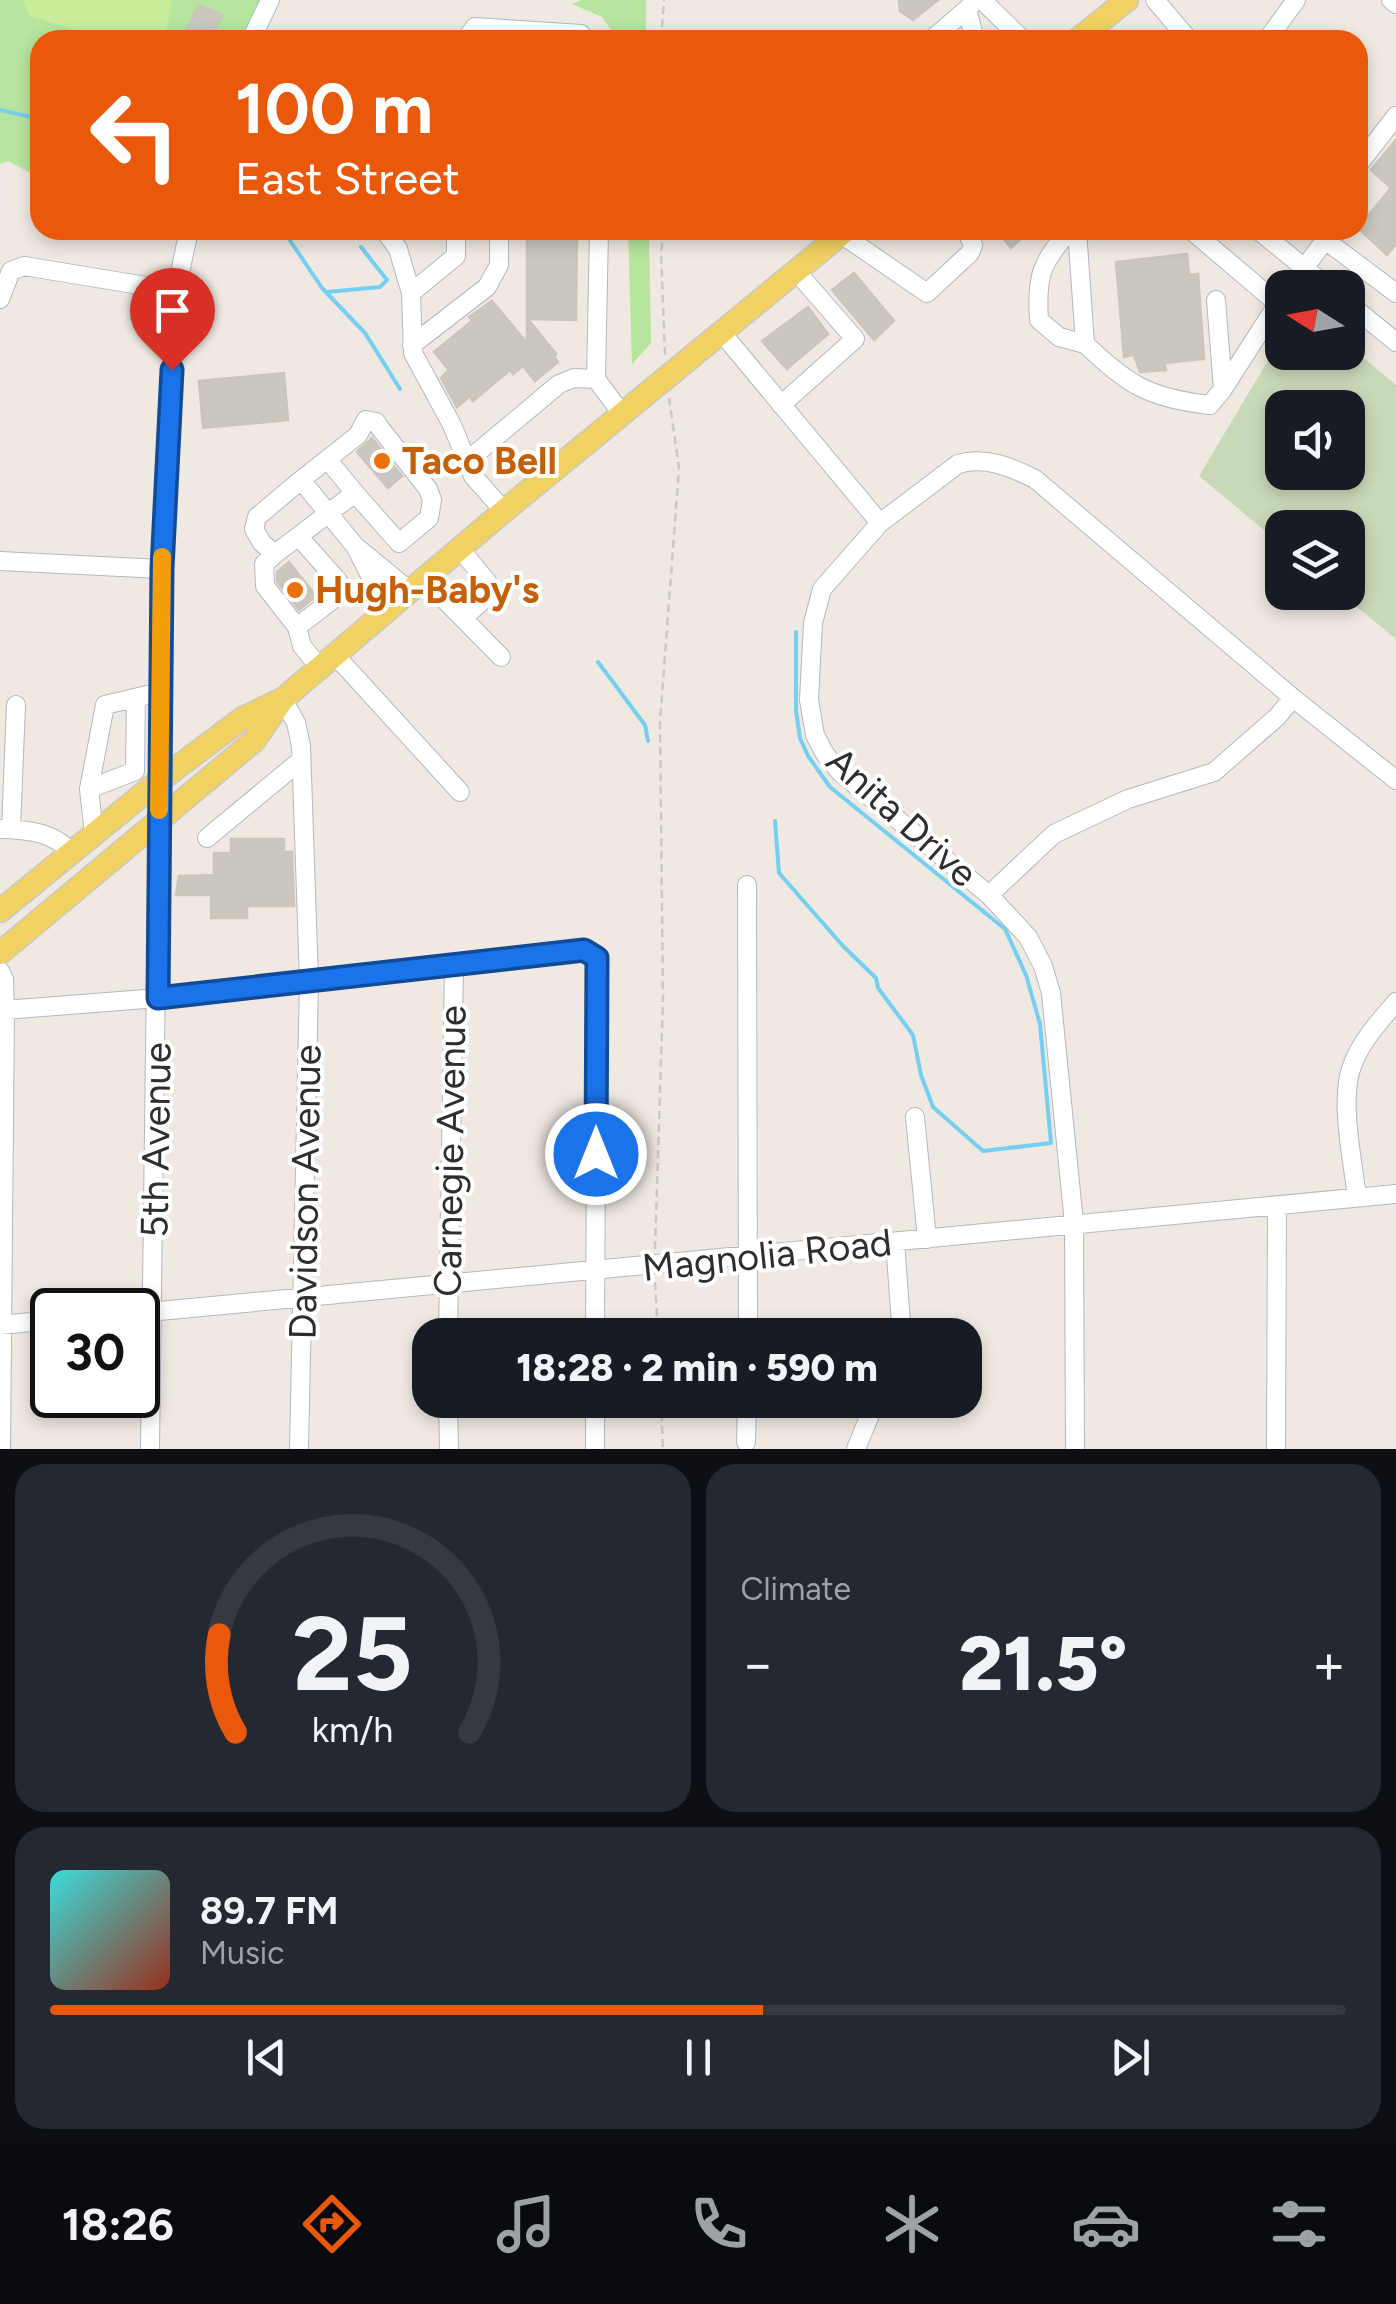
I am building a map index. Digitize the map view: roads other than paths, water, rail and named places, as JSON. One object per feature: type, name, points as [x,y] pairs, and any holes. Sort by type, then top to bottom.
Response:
[{"type":"main road","points":[[1093,30],[1127,0]]},
{"type":"main road","points":[[0,952],[254,742],[284,699],[834,240]]},
{"type":"main road","points":[[0,911],[243,718],[284,699]]},
{"type":"street","points":[[256,30],[270,0]]},
{"type":"street","points":[[1156,0],[1175,30]]},
{"type":"street","points":[[1274,30],[1296,0]]},
{"type":"street","points":[[946,30],[975,3]]},
{"type":"street","points":[[975,3],[975,30]]},
{"type":"street","points":[[975,3],[1010,30]]},
{"type":"street","points":[[472,30],[475,26],[528,30]]},
{"type":"street","points":[[1368,152],[1396,116]]},
{"type":"street","name":"5th Avenue","points":[[147,1288],[158,998],[162,568],[176,291],[187,240]]},
{"type":"street","points":[[391,240],[398,249],[411,293],[412,345],[472,476],[504,512]]},
{"type":"street","points":[[411,293],[456,256],[456,240]]},
{"type":"street","points":[[412,345],[487,286],[499,265],[499,240]]},
{"type":"street","points":[[599,240],[596,378],[622,414]]},
{"type":"street","points":[[855,240],[927,293],[970,253],[971,240]]},
{"type":"street","points":[[1064,240],[1041,265],[1037,293],[1040,320],[1059,337],[1085,344],[1122,380],[1173,400],[1210,405],[1265,323]]},
{"type":"street","points":[[1074,240],[1085,344]]},
{"type":"street","points":[[1204,240],[1265,288]]},
{"type":"street","points":[[1270,240],[1307,270]]},
{"type":"street","points":[[1301,270],[1325,240]]},
{"type":"street","points":[[1335,240],[1396,292]]},
{"type":"street","points":[[0,299],[11,271],[24,266],[176,291]]},
{"type":"street","points":[[781,405],[854,339],[796,271]]},
{"type":"street","points":[[1216,300],[1223,389]]},
{"type":"street","points":[[1365,317],[1396,342]]},
{"type":"street","points":[[722,333],[880,523]]},
{"type":"street","points":[[467,461],[559,384],[574,378],[596,378]]},
{"type":"street","points":[[275,554],[254,528],[258,517],[350,442],[370,419],[428,489],[432,509],[429,518],[399,543],[328,460]]},
{"type":"street","name":"Anita Drive","points":[[1075,1449],[1074,1223],[1051,993],[1028,937],[989,895],[840,772],[825,754],[815,735],[809,700],[813,624],[822,589],[880,523],[958,464],[972,460],[1017,470],[1035,479],[1396,780]]},
{"type":"street","points":[[301,480],[356,546],[464,617],[501,658]]},
{"type":"street","points":[[355,493],[264,564],[265,586],[297,627],[302,646],[328,662],[460,792]]},
{"type":"street","points":[[297,627],[331,601],[339,588],[338,581],[299,537]]},
{"type":"street","points":[[356,546],[388,611]]},
{"type":"street","points":[[461,550],[488,583],[488,596],[464,617]]},
{"type":"street","points":[[0,561],[162,568]]},
{"type":"street","points":[[113,819],[102,784],[105,705],[160,692]]},
{"type":"street","points":[[102,784],[135,771],[136,698]]},
{"type":"street","points":[[989,895],[1054,834],[1128,799],[1214,772],[1293,698]]},
{"type":"street","name":"Davidson Avenue","points":[[284,699],[296,724],[301,760],[309,981],[299,1449]]},
{"type":"street","points":[[16,704],[6,829],[51,835],[73,854]]},
{"type":"street","points":[[207,838],[301,760]]},
{"type":"street","points":[[102,784],[113,819]]},
{"type":"street","points":[[748,885],[748,1318]]},
{"type":"street","points":[[6,1010],[158,998],[584,950],[597,958],[595,1318]]},
{"type":"street","name":"Carnegie Avenue","points":[[448,1318],[454,966]]},
{"type":"street","points":[[0,970],[6,1010],[1,1449]]},
{"type":"street","points":[[1357,1198],[1347,1089],[1351,1067],[1369,1034],[1396,1002]]},
{"type":"street","points":[[915,1117],[926,1239]]},
{"type":"street","name":"Magnolia Road","points":[[160,1311],[1396,1194]]},
{"type":"street","points":[[1276,1449],[1277,1205]]},
{"type":"street","points":[[895,1242],[900,1318]]},
{"type":"street","points":[[2,1325],[30,1322]]},
{"type":"street","name":"5th Avenue","points":[[149,1418],[150,1449]]},
{"type":"street","points":[[448,1418],[449,1449]]},
{"type":"street","points":[[595,1418],[595,1449]]},
{"type":"street","points":[[746,1418],[746,1442]]},
{"type":"street","points":[[856,1449],[869,1418]]},
{"type":"waterway","points":[[0,110],[30,117]]},
{"type":"waterway","points":[[290,240],[322,288],[365,333],[400,389]]},
{"type":"waterway","points":[[327,292],[380,287],[387,280],[361,247]]},
{"type":"waterway","points":[[775,821],[779,873],[876,978],[878,988],[913,1035],[933,1107],[983,1151],[1051,1143],[1040,1024],[1026,975],[1005,929],[830,787],[808,756],[800,738],[796,711],[796,632]]},
{"type":"waterway","points":[[598,662],[645,725],[648,741]]},
{"type":"place","name":"Taco Bell","points":[[382,461]]},
{"type":"place","name":"Hugh-Baby's","points":[[295,590]]}]
